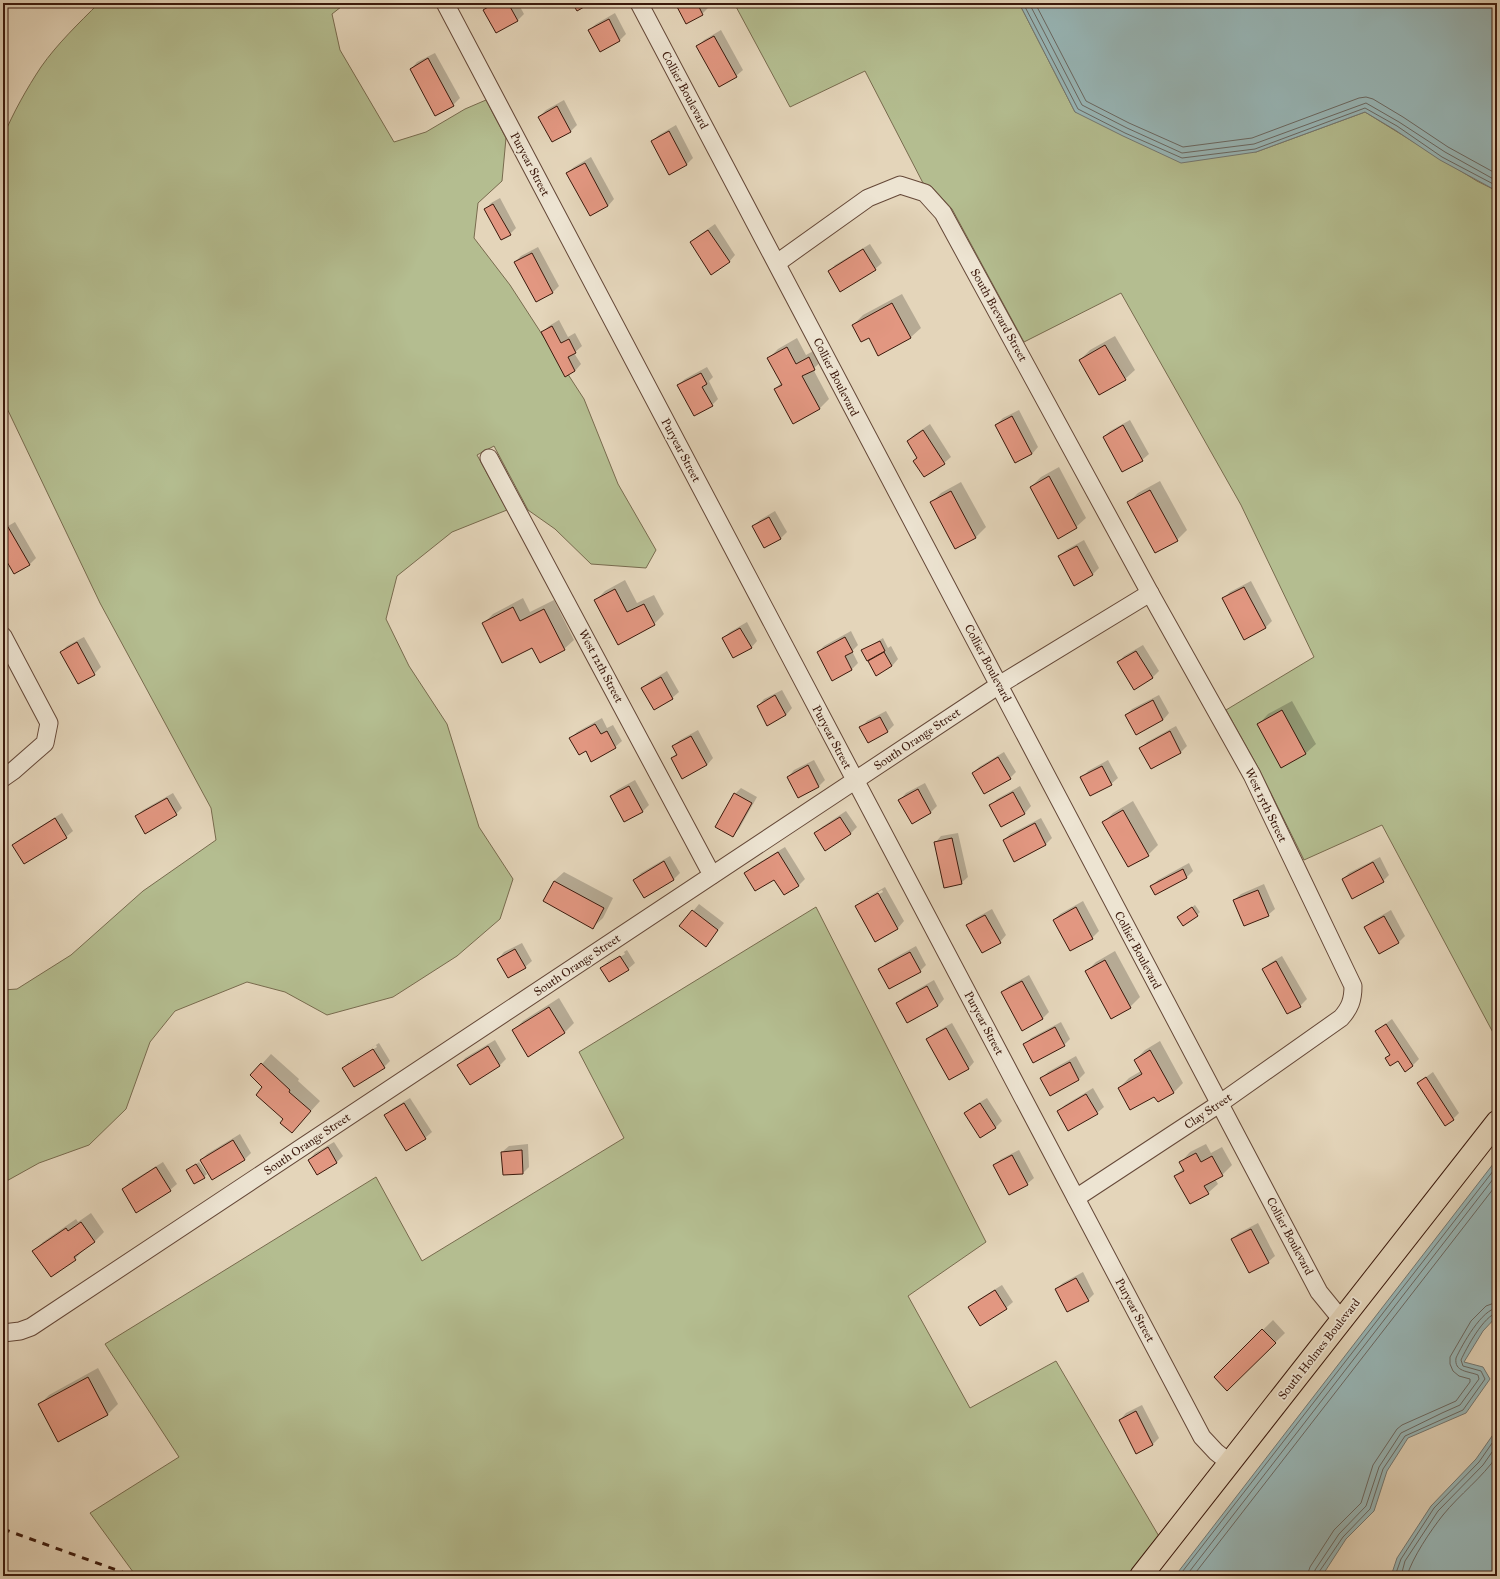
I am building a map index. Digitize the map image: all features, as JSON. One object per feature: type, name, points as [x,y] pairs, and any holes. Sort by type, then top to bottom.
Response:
[{"type":"main road","name":"South Holmes Boulevard","points":[[1141,1576],[1497,1122]]},
{"type":"street","name":"Puryear Street","points":[[445,3],[1202,1437],[1216,1452],[1230,1463]]},
{"type":"street","name":"Collier Boulevard","points":[[639,3],[1319,1292],[1341,1320]]},
{"type":"street","name":"South Brevard Street","points":[[777,263],[868,198],[900,185],[925,193],[944,213],[1150,593]]},
{"type":"street","name":"West 12th Street","points":[[490,458],[712,875]]},
{"type":"street","name":"South Orange Street","points":[[3,1333],[20,1331],[31,1327],[999,685],[1150,593]]},
{"type":"street","name":"West 15th Street","points":[[1150,593],[1252,775],[1349,975],[1353,986],[1353,997],[1349,1009],[1336,1021]]},
{"type":"street","points":[[3,636],[49,723],[45,743],[3,778]]},
{"type":"street","name":"Clay Street","points":[[1076,1198],[1219,1104],[1336,1021]]},
{"type":"green space","points":[[99,3],[346,3],[332,14],[340,50],[394,142],[426,132],[465,109],[486,100],[506,138],[502,181],[478,203],[474,238],[510,285],[584,399],[618,484],[656,550],[646,568],[591,564],[555,529],[528,510],[494,446],[477,455],[507,510],[452,532],[397,576],[386,619],[409,666],[447,724],[479,827],[513,879],[500,919],[457,956],[393,997],[327,1015],[285,992],[247,982],[175,1011],[150,1042],[126,1109],[89,1145],[39,1163],[3,1183],[3,990],[17,989],[71,955],[143,891],[216,840],[211,808],[100,603],[3,400],[3,137],[20,101],[47,58]]},
{"type":"green space","points":[[734,3],[1019,3],[1075,112],[1256,152],[1365,112],[1477,181],[1497,191],[1497,1040],[1382,825],[1304,860],[1260,771],[1226,710],[1314,657],[1241,505],[1121,293],[1024,342],[952,209],[932,187],[923,183],[865,71],[790,107]]},
{"type":"green space","points":[[816,907],[986,1242],[908,1296],[970,1408],[1056,1361],[1160,1538],[1130,1576],[136,1576],[90,1513],[179,1457],[105,1344],[376,1177],[422,1261],[624,1138],[579,1052]]},
{"type":"water","points":[[1019,3],[1497,3],[1497,191],[1440,160],[1365,112],[1256,152],[1181,163],[1075,112]]},
{"type":"water","points":[[1497,1159],[1497,1316],[1483,1331],[1464,1362],[1483,1367],[1490,1379],[1466,1413],[1408,1438],[1387,1471],[1374,1511],[1346,1539],[1322,1576],[1175,1576]]},
{"type":"water","points":[[1497,1429],[1497,1576],[1391,1576],[1397,1558],[1431,1506],[1476,1459]]},
{"type":"building","points":[[495,3],[508,3],[518,21],[496,33],[483,10]]},
{"type":"building","points":[[572,3],[591,3],[577,11]]},
{"type":"building","points":[[675,3],[697,3],[703,15],[686,24]]},
{"type":"building","points":[[609,19],[620,41],[600,52],[588,30]]},
{"type":"building","points":[[714,36],[737,77],[719,87],[696,46]]},
{"type":"building","points":[[428,58],[454,106],[435,116],[410,69]]},
{"type":"building","points":[[557,106],[571,132],[552,142],[538,117]]},
{"type":"building","points":[[669,131],[687,165],[669,175],[651,141]]},
{"type":"building","points":[[585,163],[608,206],[590,216],[566,173]]},
{"type":"building","points":[[493,204],[511,235],[501,240],[484,209]]},
{"type":"building","points":[[708,230],[730,262],[711,275],[690,242]]},
{"type":"building","points":[[863,249],[876,270],[840,292],[828,271]]},
{"type":"building","points":[[532,253],[553,293],[536,302],[514,262]]},
{"type":"building","points":[[892,303],[911,338],[878,356],[869,338],[861,342],[852,325]]},
{"type":"building","points":[[552,326],[561,343],[569,339],[576,353],[568,357],[575,371],[565,377],[541,332]]},
{"type":"building","points":[[1105,345],[1126,380],[1099,395],[1079,360]]},
{"type":"building","points":[[787,347],[796,364],[809,357],[815,370],[802,376],[820,409],[793,424],[774,389],[782,385],[767,358]]},
{"type":"building","points":[[701,373],[707,384],[702,387],[713,406],[694,416],[677,385]]},
{"type":"building","points":[[1012,416],[1032,454],[1015,463],[995,425]]},
{"type":"building","points":[[1123,425],[1143,461],[1122,472],[1103,437]]},
{"type":"building","points":[[923,430],[945,464],[924,477],[913,461],[917,458],[907,441]]},
{"type":"building","points":[[1049,476],[1077,528],[1058,539],[1030,487]]},
{"type":"building","points":[[1150,490],[1178,541],[1155,553],[1127,502]]},
{"type":"building","points":[[951,491],[976,538],[955,549],[930,502]]},
{"type":"building","points":[[769,517],[781,539],[764,548],[752,526]]},
{"type":"building","points":[[8,527],[30,565],[14,574],[3,555],[3,530]]},
{"type":"building","points":[[1077,546],[1093,575],[1074,586],[1058,556]]},
{"type":"building","points":[[1244,587],[1266,628],[1244,640],[1222,598]]},
{"type":"building","points":[[615,589],[627,612],[644,604],[655,625],[618,645],[594,600]]},
{"type":"building","points":[[513,607],[520,621],[544,609],[565,650],[540,663],[532,648],[502,663],[482,623]]},
{"type":"building","points":[[740,628],[752,648],[733,658],[722,638]]},
{"type":"building","points":[[845,637],[853,652],[845,656],[852,670],[832,681],[817,652]]},
{"type":"building","points":[[880,641],[885,651],[867,661],[861,650]]},
{"type":"building","points":[[77,642],[95,675],[78,684],[60,652]]},
{"type":"building","points":[[1136,651],[1153,678],[1134,690],[1117,662]]},
{"type":"building","points":[[884,652],[892,666],[876,676],[868,661]]},
{"type":"building","points":[[661,677],[673,699],[654,710],[641,688]]},
{"type":"building","points":[[775,695],[786,715],[767,726],[757,706]]},
{"type":"building","points":[[1153,700],[1163,720],[1136,735],[1125,715]]},
{"type":"building","points":[[1282,710],[1306,754],[1281,768],[1257,724]]},
{"type":"building","points":[[880,717],[888,732],[868,743],[859,727]]},
{"type":"building","points":[[595,724],[601,734],[607,731],[616,748],[591,762],[586,751],[579,755],[569,738]]},
{"type":"building","points":[[1170,731],[1181,753],[1151,769],[1139,748]]},
{"type":"building","points":[[691,736],[707,765],[682,779],[671,758],[677,755],[672,746]]},
{"type":"building","points":[[998,757],[1011,779],[984,794],[972,773]]},
{"type":"building","points":[[808,765],[819,787],[798,798],[787,777]]},
{"type":"building","points":[[1102,766],[1112,785],[1090,796],[1080,777]]},
{"type":"building","points":[[629,786],[643,812],[624,822],[610,796]]},
{"type":"building","points":[[918,789],[931,813],[912,824],[898,800]]},
{"type":"building","points":[[1013,792],[1025,814],[1001,827],[989,805]]},
{"type":"building","points":[[734,793],[752,803],[733,837],[715,827]]},
{"type":"building","points":[[167,798],[177,815],[145,834],[135,816]]},
{"type":"building","points":[[1123,810],[1149,856],[1128,867],[1102,822]]},
{"type":"building","points":[[840,817],[851,834],[825,851],[814,833]]},
{"type":"building","points":[[55,818],[67,838],[24,864],[12,845]]},
{"type":"building","points":[[1035,823],[1046,845],[1014,862],[1003,840]]},
{"type":"building","points":[[952,838],[962,884],[944,888],[934,842]]},
{"type":"building","points":[[778,852],[799,886],[784,895],[774,880],[755,891],[744,873]]},
{"type":"building","points":[[664,861],[674,880],[644,898],[633,880]]},
{"type":"building","points":[[1373,862],[1384,882],[1352,899],[1342,879]]},
{"type":"building","points":[[1183,869],[1187,878],[1155,895],[1150,886]]},
{"type":"building","points":[[554,881],[604,908],[593,929],[543,901]]},
{"type":"building","points":[[1258,890],[1269,916],[1244,926],[1233,900]]},
{"type":"building","points":[[878,893],[898,929],[875,942],[855,906]]},
{"type":"building","points":[[1076,907],[1093,939],[1070,951],[1053,920]]},
{"type":"building","points":[[1192,907],[1198,916],[1183,926],[1177,917]]},
{"type":"building","points":[[692,910],[718,930],[706,947],[679,926]]},
{"type":"building","points":[[985,915],[1001,943],[982,953],[966,925]]},
{"type":"building","points":[[1384,916],[1399,943],[1379,954],[1364,927]]},
{"type":"building","points":[[515,949],[526,968],[508,978],[497,959]]},
{"type":"building","points":[[910,952],[921,972],[889,989],[878,969]]},
{"type":"building","points":[[620,956],[629,970],[609,982],[600,968]]},
{"type":"building","points":[[1105,960],[1131,1008],[1111,1019],[1085,971]]},
{"type":"building","points":[[1276,961],[1301,1007],[1287,1014],[1262,969]]},
{"type":"building","points":[[1022,981],[1043,1019],[1022,1031],[1001,992]]},
{"type":"building","points":[[927,986],[938,1006],[907,1023],[896,1003]]},
{"type":"building","points":[[549,1007],[565,1033],[528,1057],[512,1030]]},
{"type":"building","points":[[1386,1024],[1413,1066],[1405,1072],[1398,1061],[1390,1066],[1385,1058],[1390,1055],[1375,1031]]},
{"type":"building","points":[[1055,1027],[1065,1046],[1033,1063],[1023,1044]]},
{"type":"building","points":[[946,1028],[969,1069],[949,1080],[926,1039]]},
{"type":"building","points":[[488,1046],[500,1066],[470,1085],[457,1065]]},
{"type":"building","points":[[373,1049],[385,1068],[354,1087],[342,1068]]},
{"type":"building","points":[[1150,1050],[1174,1093],[1158,1102],[1154,1097],[1130,1110],[1118,1088],[1142,1074],[1134,1060]]},
{"type":"building","points":[[1070,1062],[1079,1080],[1050,1096],[1040,1078]]},
{"type":"building","points":[[261,1063],[290,1090],[289,1092],[311,1111],[292,1133],[280,1123],[283,1119],[256,1095],[262,1087],[250,1075]]},
{"type":"building","points":[[1426,1077],[1454,1120],[1445,1126],[1417,1083]]},
{"type":"building","points":[[1086,1094],[1098,1114],[1068,1131],[1057,1111]]},
{"type":"building","points":[[404,1103],[426,1139],[406,1151],[384,1115]]},
{"type":"building","points":[[980,1103],[996,1128],[980,1138],[964,1113]]},
{"type":"building","points":[[233,1140],[245,1160],[212,1180],[200,1160]]},
{"type":"building","points":[[328,1147],[337,1163],[317,1175],[308,1160]]},
{"type":"building","points":[[522,1150],[523,1174],[503,1175],[501,1152]]},
{"type":"building","points":[[1196,1153],[1201,1162],[1212,1156],[1223,1176],[1204,1186],[1209,1194],[1190,1204],[1174,1176],[1184,1171],[1179,1162]]},
{"type":"building","points":[[1012,1155],[1028,1185],[1009,1195],[993,1165]]},
{"type":"building","points":[[196,1164],[205,1178],[194,1184],[186,1170]]},
{"type":"building","points":[[156,1167],[171,1191],[136,1213],[122,1189]]},
{"type":"building","points":[[81,1222],[95,1242],[74,1257],[76,1260],[51,1277],[32,1251],[66,1228],[68,1231]]},
{"type":"building","points":[[1251,1229],[1269,1263],[1249,1273],[1231,1239]]},
{"type":"building","points":[[1076,1278],[1089,1301],[1067,1312],[1055,1289]]},
{"type":"building","points":[[995,1290],[1007,1309],[980,1326],[968,1307]]},
{"type":"building","points":[[1262,1329],[1276,1343],[1227,1391],[1214,1377]]},
{"type":"building","points":[[88,1377],[108,1415],[58,1442],[38,1404]]},
{"type":"building","points":[[1136,1411],[1153,1445],[1136,1454],[1119,1420]]},
{"type":"railway","points":[[3,1529],[133,1576]]}]
